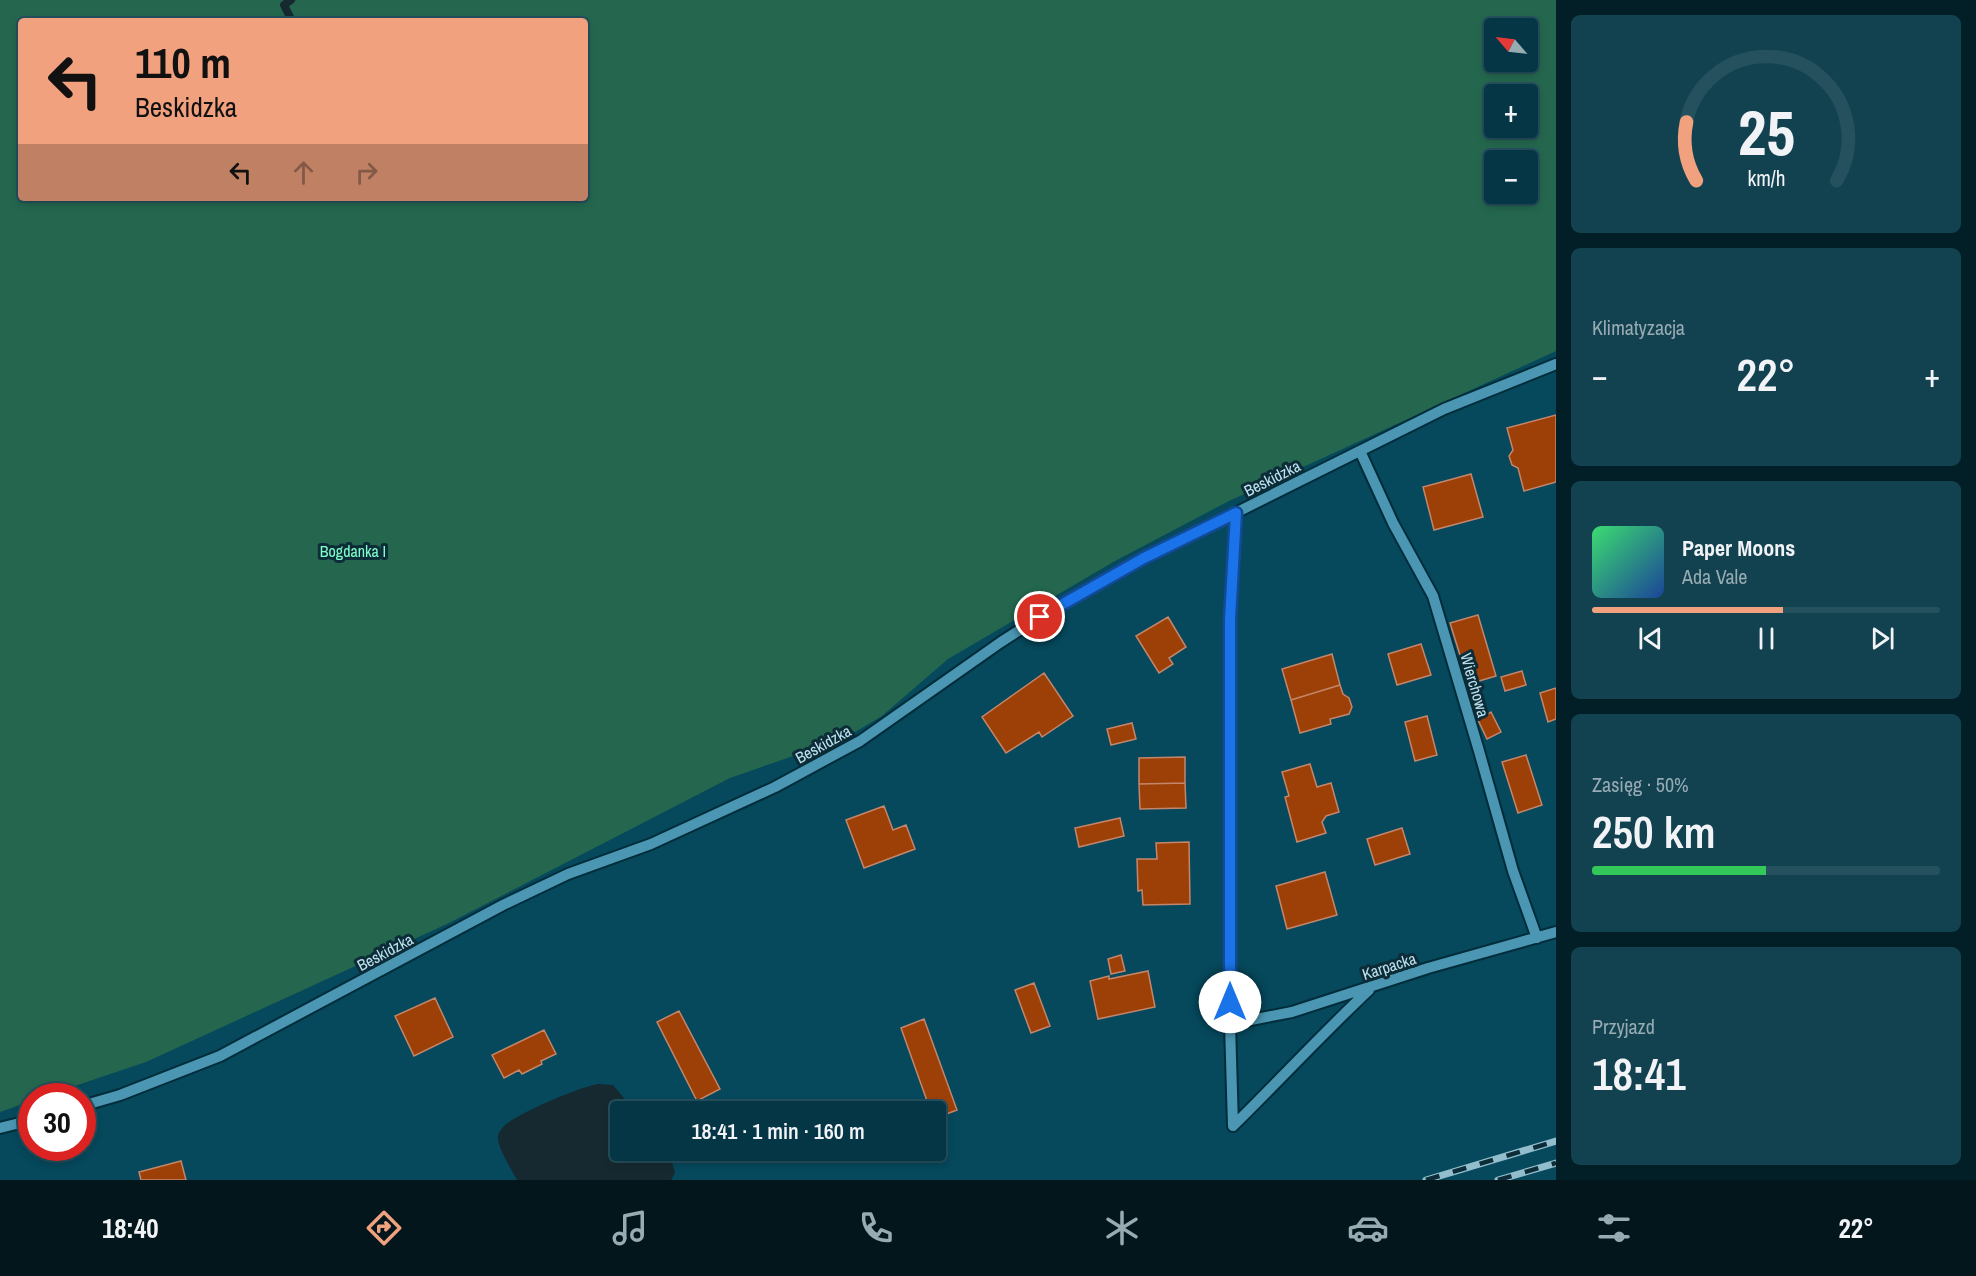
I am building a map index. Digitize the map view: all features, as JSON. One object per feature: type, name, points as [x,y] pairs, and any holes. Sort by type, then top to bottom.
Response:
[{"type":"street","name":"Beskidzka","points":[[96,1102],[120,1095],[220,1056],[503,905],[568,874],[651,844],[775,787],[860,741],[1001,642],[1040,617],[1144,558],[1444,409],[1556,363]]},
{"type":"street","name":"Wierchowa","points":[[1360,451],[1394,523],[1433,596],[1513,871],[1537,938]]},
{"type":"street","points":[[1236,513],[1230,619],[1230,1024],[1233,1126],[1371,987]]},
{"type":"street","name":"Karpacka","points":[[1230,1024],[1292,1012],[1556,932]]},
{"type":"street","points":[[0,1128],[18,1124]]},
{"type":"green space","name":"Bogdanka I","points":[[0,0],[1556,0],[1556,351],[1227,502],[1115,561],[948,659],[882,716],[845,738],[730,778],[447,924],[146,1062],[84,1083],[18,1083],[18,1106],[0,1112]]},
{"type":"water","points":[[613,1085],[627,1101],[610,1101],[610,1161],[671,1161],[675,1173],[671,1180],[517,1180],[498,1141],[499,1134],[505,1125],[551,1101],[590,1086]]},
{"type":"building","points":[[1556,415],[1556,482],[1524,491],[1518,468],[1512,465],[1509,456],[1513,450],[1507,428]]},
{"type":"building","points":[[1471,474],[1483,517],[1434,530],[1423,487]]},
{"type":"building","points":[[1478,615],[1496,676],[1469,684],[1450,623]]},
{"type":"building","points":[[1168,617],[1186,647],[1169,658],[1173,664],[1159,673],[1136,636]]},
{"type":"building","points":[[1421,644],[1431,675],[1397,685],[1388,654]]},
{"type":"building","points":[[1332,654],[1340,685],[1291,700],[1282,669]]},
{"type":"building","points":[[1522,671],[1526,685],[1505,691],[1501,677]]},
{"type":"building","points":[[1044,673],[1073,716],[1042,737],[1039,732],[1006,753],[982,717]]},
{"type":"building","points":[[1340,685],[1352,707],[1349,714],[1330,719],[1331,724],[1300,733],[1291,700]]},
{"type":"building","points":[[1556,688],[1556,719],[1548,722],[1540,693]]},
{"type":"building","points":[[1491,712],[1501,732],[1487,739],[1478,720]]},
{"type":"building","points":[[1427,716],[1437,755],[1415,761],[1405,722]]},
{"type":"building","points":[[1132,723],[1136,739],[1111,745],[1107,729]]},
{"type":"building","points":[[1526,755],[1542,805],[1518,813],[1502,762]]},
{"type":"building","points":[[1185,757],[1185,783],[1139,784],[1139,758]]},
{"type":"building","points":[[1310,764],[1317,787],[1331,783],[1339,812],[1326,816],[1322,822],[1326,833],[1297,842],[1285,797],[1289,796],[1282,772]]},
{"type":"building","points":[[1185,783],[1186,808],[1140,809],[1139,784]]},
{"type":"building","points":[[884,806],[893,830],[906,825],[915,849],[864,868],[846,820]]},
{"type":"building","points":[[1120,818],[1124,836],[1079,847],[1075,828]]},
{"type":"building","points":[[1402,828],[1410,854],[1375,865],[1367,839]]},
{"type":"building","points":[[1189,842],[1190,904],[1143,905],[1142,890],[1138,891],[1137,859],[1157,859],[1156,843]]},
{"type":"building","points":[[1325,872],[1337,915],[1287,929],[1276,886]]},
{"type":"building","points":[[1121,955],[1125,971],[1111,974],[1108,959]]},
{"type":"building","points":[[1148,971],[1155,1007],[1098,1019],[1090,981]]},
{"type":"building","points":[[1034,983],[1050,1026],[1031,1033],[1015,990]]},
{"type":"building","points":[[435,998],[453,1037],[414,1056],[395,1016]]},
{"type":"building","points":[[679,1011],[720,1089],[697,1101],[657,1022]]},
{"type":"building","points":[[924,1019],[957,1110],[946,1114],[946,1101],[927,1101],[901,1028]]},
{"type":"building","points":[[544,1030],[556,1054],[522,1074],[519,1070],[504,1078],[492,1055]]},
{"type":"building","points":[[181,1161],[186,1180],[141,1180],[139,1172]]},
{"type":"waterway","points":[[290,18],[284,5],[291,0]]},
{"type":"railway","points":[[1426,1180],[1556,1141]]},
{"type":"railway","points":[[1498,1180],[1556,1163]]},
{"type":"route","points":[[1040,617],[1144,558],[1236,513],[1230,619],[1230,1002]]}]
